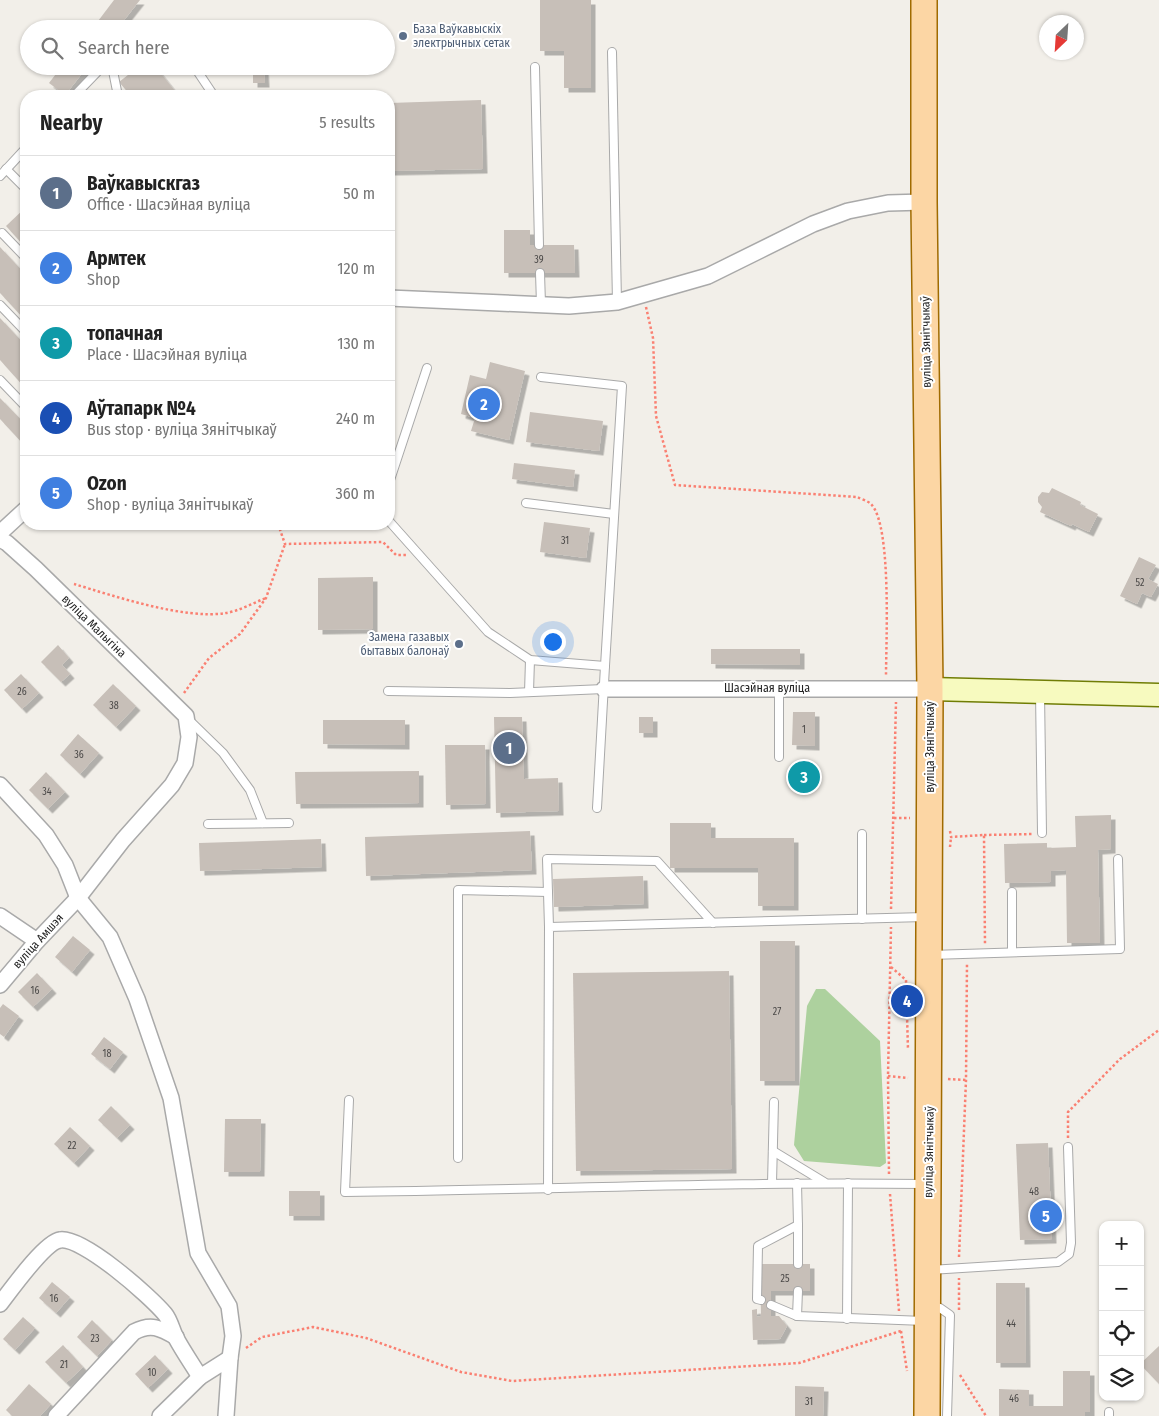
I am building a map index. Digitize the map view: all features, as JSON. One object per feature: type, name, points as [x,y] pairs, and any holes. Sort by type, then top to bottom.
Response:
[{"type":"main road","name":"вуліца Зянітчыкаў","points":[[924,0],[924,202],[930,689],[940,823],[930,917],[927,1416]]},
{"type":"street","points":[[395,298],[568,306],[617,302],[708,276],[813,224],[848,211],[888,202],[924,202]]},
{"type":"street","points":[[0,533],[20,515]]},
{"type":"street","name":"вуліца Малыгіна","points":[[0,539],[36,569],[181,712]]},
{"type":"street","name":"Шасэйная вуліца","points":[[604,689],[930,689]]},
{"type":"street","points":[[930,689],[1159,695]]},
{"type":"street","name":"вуліца Амшэя","points":[[0,985],[37,940],[78,898],[123,840],[172,784],[185,763],[189,737],[181,712]]},
{"type":"street","points":[[0,784],[46,835],[65,864],[78,898],[110,937],[137,999],[171,1098],[198,1253],[229,1306],[233,1336],[226,1416]]},
{"type":"street","points":[[0,916],[37,940]]},
{"type":"street","points":[[0,1304],[30,1266],[52,1244],[60,1240],[69,1241],[111,1264],[140,1288],[166,1315],[176,1337],[200,1377]]},
{"type":"street","points":[[56,1416],[134,1332],[144,1327],[159,1327],[176,1337]]},
{"type":"street","points":[[160,1416],[200,1377],[230,1358]]},
{"type":"lane","points":[[612,52],[617,302]]},
{"type":"lane","points":[[535,68],[539,245]]},
{"type":"lane","points":[[80,90],[94,75]]},
{"type":"lane","points":[[114,75],[117,90]]},
{"type":"lane","points":[[200,75],[210,90]]},
{"type":"lane","points":[[0,176],[20,154]]},
{"type":"lane","points":[[6,169],[20,183]]},
{"type":"lane","points":[[2,233],[20,252]]},
{"type":"lane","points":[[540,273],[541,304]]},
{"type":"lane","points":[[0,305],[20,326]]},
{"type":"lane","points":[[395,465],[427,368]]},
{"type":"lane","points":[[541,377],[622,386],[597,808]]},
{"type":"lane","points":[[0,380],[20,401]]},
{"type":"lane","points":[[526,503],[614,514]]},
{"type":"lane","points":[[395,528],[415,553],[488,632],[530,660],[605,666]]},
{"type":"lane","points":[[529,692],[530,660]]},
{"type":"lane","points":[[778,757],[779,688]]},
{"type":"lane","points":[[388,691],[529,692],[604,689]]},
{"type":"lane","points":[[1040,692],[1042,833]]},
{"type":"lane","points":[[181,712],[223,753],[250,790],[263,823]]},
{"type":"lane","points":[[208,824],[289,823]]},
{"type":"lane","points":[[862,834],[862,919]]},
{"type":"lane","points":[[930,955],[1120,949],[1118,859]]},
{"type":"lane","points":[[548,1190],[549,927],[547,860],[657,861],[713,923]]},
{"type":"lane","points":[[458,1158],[458,890],[548,892]]},
{"type":"lane","points":[[1012,892],[1012,952]]},
{"type":"lane","points":[[549,927],[930,917]]},
{"type":"lane","points":[[349,1100],[345,1192],[548,1190],[772,1183],[928,1184]]},
{"type":"lane","points":[[772,1183],[774,1102]]},
{"type":"lane","points":[[928,1270],[959,1270],[1058,1262],[1069,1254],[1071,1243],[1068,1147]]},
{"type":"lane","points":[[773,1151],[825,1183]]},
{"type":"lane","points":[[797,1183],[798,1264]]},
{"type":"lane","points":[[847,1319],[848,1183]]},
{"type":"lane","points":[[761,1300],[757,1299],[758,1246],[798,1224]]},
{"type":"lane","points":[[797,1316],[798,1291]]},
{"type":"lane","points":[[771,1305],[797,1316],[900,1320],[928,1314],[940,1308],[950,1315],[947,1416]]},
{"type":"path","points":[[648,312],[653,338],[656,416],[675,485],[857,497],[871,504],[881,526],[891,688],[894,818],[888,1076],[890,1184],[900,1320],[908,1378]]},
{"type":"path","points":[[181,712],[186,688],[209,658],[240,634],[266,598],[284,544],[280,530]]},
{"type":"path","points":[[284,544],[383,542],[396,555],[415,553]]},
{"type":"path","points":[[68,583],[178,611],[206,615],[227,613],[266,598]]},
{"type":"path","points":[[894,818],[940,823],[951,837],[950,847]]},
{"type":"path","points":[[951,837],[1042,833]]},
{"type":"path","points":[[984,835],[985,953]]},
{"type":"path","points":[[959,1317],[966,1080],[967,954]]},
{"type":"path","points":[[1068,1147],[1068,1112],[1120,1059],[1159,1030]]},
{"type":"path","points":[[888,1076],[908,1078]]},
{"type":"path","points":[[230,1358],[262,1337],[314,1328],[366,1338],[462,1372],[512,1381],[800,1363],[902,1331]]},
{"type":"path","points":[[958,1382],[958,1373],[986,1416]]},
{"type":"green space","points":[[816,989],[825,989],[880,1041],[886,1163],[880,1167],[804,1161],[794,1145],[807,1006]]},
{"type":"building","points":[[114,0],[140,0],[124,20],[99,20]]},
{"type":"building","points":[[540,0],[591,0],[591,88],[564,88],[564,51],[540,51]]},
{"type":"building","points":[[55,75],[81,75],[69,90],[58,90],[49,83]]},
{"type":"building","points":[[128,75],[162,75],[174,90],[126,90],[119,82]]},
{"type":"building","points":[[253,75],[265,75],[265,83],[253,83]]},
{"type":"building","points":[[481,100],[483,169],[395,171],[395,103]]},
{"type":"building","points":[[20,213],[20,241],[6,226]]},
{"type":"building","points":[[504,230],[530,230],[530,245],[574,245],[575,273],[504,273]]},
{"type":"building","points":[[0,247],[20,269],[20,315],[0,293]]},
{"type":"building","points":[[0,318],[20,340],[20,382],[0,360]]},
{"type":"building","points":[[490,362],[525,371],[509,440],[471,431],[475,418],[461,414],[470,375],[486,379]]},
{"type":"building","points":[[0,398],[20,419],[20,441],[0,419]]},
{"type":"building","points":[[530,412],[603,421],[599,451],[526,442]]},
{"type":"building","points":[[514,463],[575,470],[573,487],[512,479]]},
{"type":"building","points":[[1052,488],[1081,502],[1080,505],[1098,514],[1089,532],[1040,512],[1042,507],[1038,502],[1038,497],[1042,492],[1049,493]]},
{"type":"building","points":[[544,522],[590,528],[586,558],[540,552]]},
{"type":"building","points":[[1139,557],[1156,565],[1148,579],[1158,584],[1151,597],[1142,593],[1137,604],[1120,596]]},
{"type":"building","points":[[373,577],[373,629],[318,630],[318,578]]},
{"type":"building","points":[[58,645],[69,658],[62,665],[70,674],[61,682],[41,662]]},
{"type":"building","points":[[711,649],[800,649],[800,665],[711,664]]},
{"type":"building","points":[[21,674],[39,693],[22,709],[4,690]]},
{"type":"building","points":[[113,684],[136,706],[116,727],[93,705]]},
{"type":"building","points":[[793,712],[815,712],[815,746],[792,745]]},
{"type":"building","points":[[494,717],[522,717],[524,779],[558,778],[559,811],[496,813]]},
{"type":"building","points":[[639,717],[653,717],[653,733],[639,733]]},
{"type":"building","points":[[323,720],[405,720],[405,745],[323,744]]},
{"type":"building","points":[[78,734],[99,753],[80,774],[60,755]]},
{"type":"building","points":[[445,745],[485,745],[486,804],[446,805]]},
{"type":"building","points":[[797,769],[812,769],[812,785],[797,784]]},
{"type":"building","points":[[419,771],[419,803],[296,804],[295,772]]},
{"type":"building","points":[[46,772],[65,792],[48,809],[29,790]]},
{"type":"building","points":[[1111,815],[1111,849],[1098,850],[1100,943],[1067,943],[1066,870],[1051,871],[1051,882],[1005,883],[1004,844],[1047,843],[1047,848],[1076,847],[1075,816]]},
{"type":"building","points":[[670,823],[711,823],[711,838],[794,838],[794,906],[758,906],[758,868],[670,868]]},
{"type":"building","points":[[530,831],[532,870],[366,876],[365,837]]},
{"type":"building","points":[[321,839],[322,867],[200,871],[199,843]]},
{"type":"building","points":[[643,876],[644,904],[554,907],[553,879]]},
{"type":"building","points":[[73,936],[90,950],[72,972],[55,957]]},
{"type":"building","points":[[760,941],[795,941],[795,1081],[760,1081]]},
{"type":"building","points":[[729,971],[732,1169],[576,1171],[573,973]]},
{"type":"building","points":[[37,973],[52,989],[33,1007],[18,992]]},
{"type":"building","points":[[3,1004],[19,1016],[4,1037],[0,1034],[0,1008]]},
{"type":"building","points":[[104,1037],[123,1052],[110,1069],[91,1054]]},
{"type":"building","points":[[111,1106],[130,1125],[117,1138],[98,1120]]},
{"type":"building","points":[[225,1119],[261,1119],[260,1172],[224,1172]]},
{"type":"building","points":[[70,1127],[90,1146],[74,1163],[54,1144]]},
{"type":"building","points":[[1048,1143],[1052,1239],[1020,1240],[1016,1144]]},
{"type":"building","points":[[289,1191],[320,1191],[320,1216],[289,1216]]},
{"type":"building","points":[[760,1264],[810,1264],[810,1291],[771,1291],[771,1316],[779,1316],[787,1326],[780,1339],[753,1340],[752,1310],[757,1309],[757,1317],[761,1316]]},
{"type":"building","points":[[52,1282],[70,1297],[56,1313],[39,1298]]},
{"type":"building","points":[[996,1283],[1025,1283],[1026,1363],[996,1363]]},
{"type":"building","points":[[23,1317],[35,1328],[15,1350],[3,1339]]},
{"type":"building","points":[[92,1320],[112,1340],[97,1356],[77,1337]]},
{"type":"building","points":[[63,1345],[83,1367],[66,1383],[45,1362]]},
{"type":"building","points":[[1159,1346],[1159,1384],[1144,1368],[1144,1360]]},
{"type":"building","points":[[155,1355],[168,1369],[148,1388],[135,1374]]},
{"type":"building","points":[[1063,1371],[1090,1371],[1090,1412],[1085,1412],[1085,1416],[999,1416],[999,1389],[1029,1390],[1029,1406],[1063,1406]]},
{"type":"building","points":[[29,1384],[51,1404],[40,1416],[12,1416],[6,1410]]},
{"type":"building","points":[[795,1386],[824,1387],[823,1416],[795,1416]]},
{"type":"place","name":"База Ваўкавыскіх электрычных сетак","points":[[403,36]]},
{"type":"place","name":"Армтек","points":[[484,404]]},
{"type":"place","name":"Замена газавых бытавых балонаў","points":[[459,644]]},
{"type":"place","name":"Ваўкавыскгаз","points":[[509,748]]},
{"type":"place","name":"топачная","points":[[804,777]]},
{"type":"place","name":"Аўтапарк №4","points":[[907,1001]]},
{"type":"place","name":"Ozon","points":[[1046,1216]]}]
